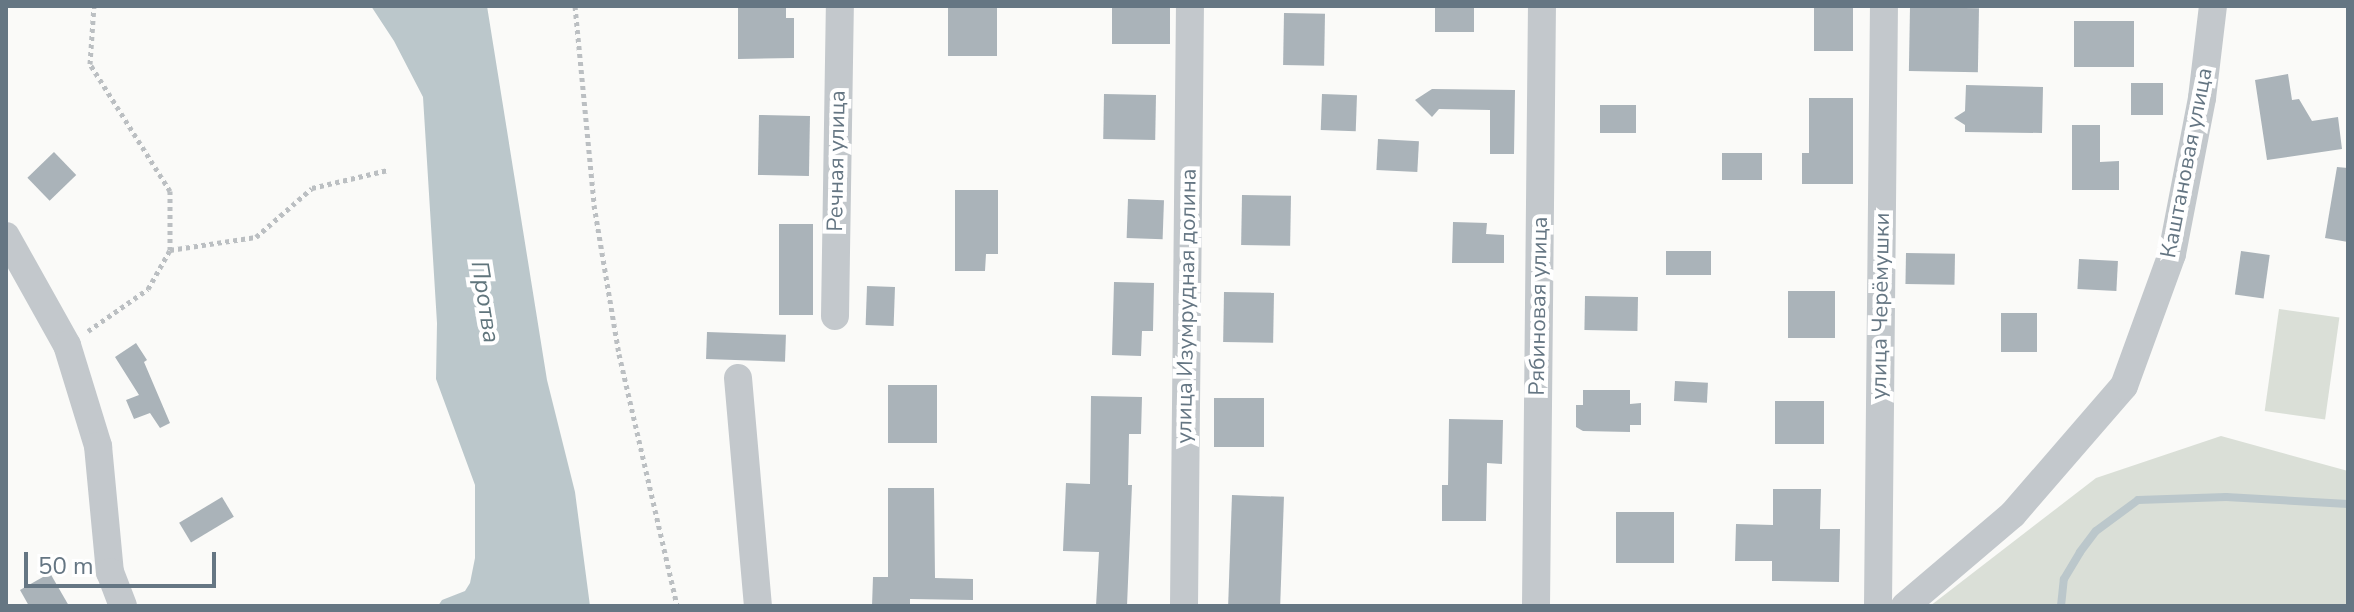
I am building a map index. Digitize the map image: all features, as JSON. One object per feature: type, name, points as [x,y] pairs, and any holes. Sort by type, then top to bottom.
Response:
[{"type":"street","name":"Речная улица","points":[[835,316],[840,6]]},
{"type":"street","name":"улица Изумрудная долина","points":[[1184,606],[1190,6]]},
{"type":"street","name":"Рябиновая улица","points":[[1536,606],[1542,6]]},
{"type":"street","name":"улица Черёмушки","points":[[1878,606],[1884,6]]},
{"type":"street","name":"Каштановая улица","points":[[1905,606],[2013,514],[2124,386],[2172,254],[2202,98],[2213,6]]},
{"type":"street","points":[[6,236],[67,345],[98,446],[110,572],[123,606]]},
{"type":"street","points":[[738,378],[758,606]]},
{"type":"path","points":[[67,345],[148,289],[170,250],[170,191],[90,64],[94,6]]},
{"type":"path","points":[[575,6],[594,205],[619,354],[677,606]]},
{"type":"path","points":[[170,250],[256,237],[312,188],[388,170]]},
{"type":"shaded area","points":[[2279,309],[2339,317],[2325,419],[2265,411]]},
{"type":"shaded area","points":[[2221,436],[2348,471],[2348,606],[1930,606],[2096,478]]},
{"type":"water","name":"Протва","points":[[371,6],[487,6],[547,380],[575,492],[590,606],[438,606],[442,600],[465,591],[470,583],[475,558],[475,485],[436,379],[437,323],[423,97],[394,41]]},
{"type":"building","points":[[738,6],[786,6],[786,18],[794,18],[794,58],[738,59]]},
{"type":"building","points":[[948,6],[997,6],[997,56],[948,56]]},
{"type":"building","points":[[1112,6],[1170,6],[1170,44],[1112,44]]},
{"type":"building","points":[[1435,6],[1474,6],[1474,32],[1435,32]]},
{"type":"building","points":[[1814,6],[1853,6],[1853,51],[1814,51]]},
{"type":"building","points":[[1910,7],[1979,8],[1978,72],[1909,71]]},
{"type":"building","points":[[1284,13],[1325,14],[1324,66],[1283,65]]},
{"type":"building","points":[[2074,21],[2134,21],[2134,67],[2074,67]]},
{"type":"building","points":[[2288,74],[2292,100],[2299,99],[2312,121],[2338,117],[2342,149],[2267,160],[2255,80]]},
{"type":"building","points":[[2131,83],[2163,83],[2163,115],[2131,115]]},
{"type":"building","points":[[1966,85],[2043,87],[2042,133],[1965,132],[1965,125],[1954,118],[1965,111]]},
{"type":"building","points":[[1432,89],[1515,90],[1514,154],[1490,154],[1490,110],[1439,109],[1432,117],[1415,100]]},
{"type":"building","points":[[1104,94],[1156,95],[1155,140],[1103,139]]},
{"type":"building","points":[[1322,94],[1357,95],[1356,131],[1321,130]]},
{"type":"building","points":[[1809,98],[1853,98],[1853,184],[1802,184],[1802,153],[1809,153]]},
{"type":"building","points":[[1600,105],[1636,105],[1636,133],[1600,133]]},
{"type":"building","points":[[759,115],[810,116],[809,176],[758,175]]},
{"type":"building","points":[[2072,125],[2100,125],[2100,162],[2119,161],[2119,190],[2072,190]]},
{"type":"building","points":[[1378,139],[1419,141],[1417,172],[1376,170]]},
{"type":"building","points":[[54,152],[76,175],[50,201],[27,178]]},
{"type":"building","points":[[1722,153],[1762,153],[1762,180],[1722,180]]},
{"type":"building","points":[[2337,167],[2348,168],[2348,242],[2325,238]]},
{"type":"building","points":[[955,190],[998,190],[998,254],[986,254],[985,271],[955,271]]},
{"type":"building","points":[[1242,195],[1291,196],[1290,246],[1241,245]]},
{"type":"building","points":[[1128,199],[1164,200],[1163,239],[1127,238]]},
{"type":"building","points":[[1453,222],[1487,223],[1486,234],[1504,235],[1504,263],[1452,263]]},
{"type":"building","points":[[779,224],[813,224],[813,315],[779,315]]},
{"type":"building","points":[[1666,251],[1711,251],[1711,275],[1666,275]]},
{"type":"building","points":[[2241,251],[2270,255],[2264,299],[2235,295]]},
{"type":"building","points":[[1906,253],[1955,254],[1954,285],[1905,284]]},
{"type":"building","points":[[2079,259],[2118,261],[2116,291],[2077,289]]},
{"type":"building","points":[[1114,282],[1154,283],[1153,331],[1142,331],[1141,356],[1112,355]]},
{"type":"building","points":[[867,286],[895,287],[894,326],[866,325]]},
{"type":"building","points":[[1788,291],[1835,291],[1835,338],[1788,338]]},
{"type":"building","points":[[1224,292],[1274,293],[1273,343],[1223,342]]},
{"type":"building","points":[[1585,296],[1638,297],[1637,331],[1584,330]]},
{"type":"building","points":[[2001,313],[2037,313],[2037,352],[2001,352]]},
{"type":"building","points":[[707,332],[786,335],[785,362],[706,359]]},
{"type":"building","points":[[136,343],[147,360],[144,362],[170,423],[160,428],[150,413],[134,419],[126,400],[139,395],[115,357]]},
{"type":"building","points":[[1675,381],[1708,383],[1707,403],[1674,401]]},
{"type":"building","points":[[888,385],[937,385],[937,443],[888,443]]},
{"type":"building","points":[[1583,390],[1630,390],[1630,404],[1641,403],[1641,425],[1630,425],[1630,432],[1583,431],[1576,427],[1576,405],[1583,405]]},
{"type":"building","points":[[1091,396],[1142,397],[1141,434],[1129,434],[1128,485],[1132,485],[1127,606],[1096,606],[1099,552],[1063,551],[1066,483],[1090,484]]},
{"type":"building","points":[[1214,398],[1264,398],[1264,447],[1214,447]]},
{"type":"building","points":[[1775,401],[1824,401],[1824,444],[1775,444]]},
{"type":"building","points":[[1449,419],[1503,420],[1502,464],[1487,463],[1486,521],[1442,521],[1442,485],[1448,485]]},
{"type":"building","points":[[888,488],[934,488],[935,578],[973,579],[973,600],[910,599],[910,606],[872,606],[873,577],[888,577]]},
{"type":"building","points":[[1773,489],[1821,489],[1820,529],[1840,529],[1839,582],[1772,581],[1772,561],[1735,561],[1736,524],[1773,525]]},
{"type":"building","points":[[1232,495],[1284,497],[1280,606],[1228,606]]},
{"type":"building","points":[[222,497],[234,517],[191,542],[179,523]]},
{"type":"building","points":[[1616,512],[1674,512],[1674,563],[1616,563]]},
{"type":"building","points":[[50,573],[69,606],[29,606],[20,590]]},
{"type":"waterway","points":[[2061,606],[2064,579],[2080,552],[2096,531],[2138,500],[2226,497],[2348,504]]}]
